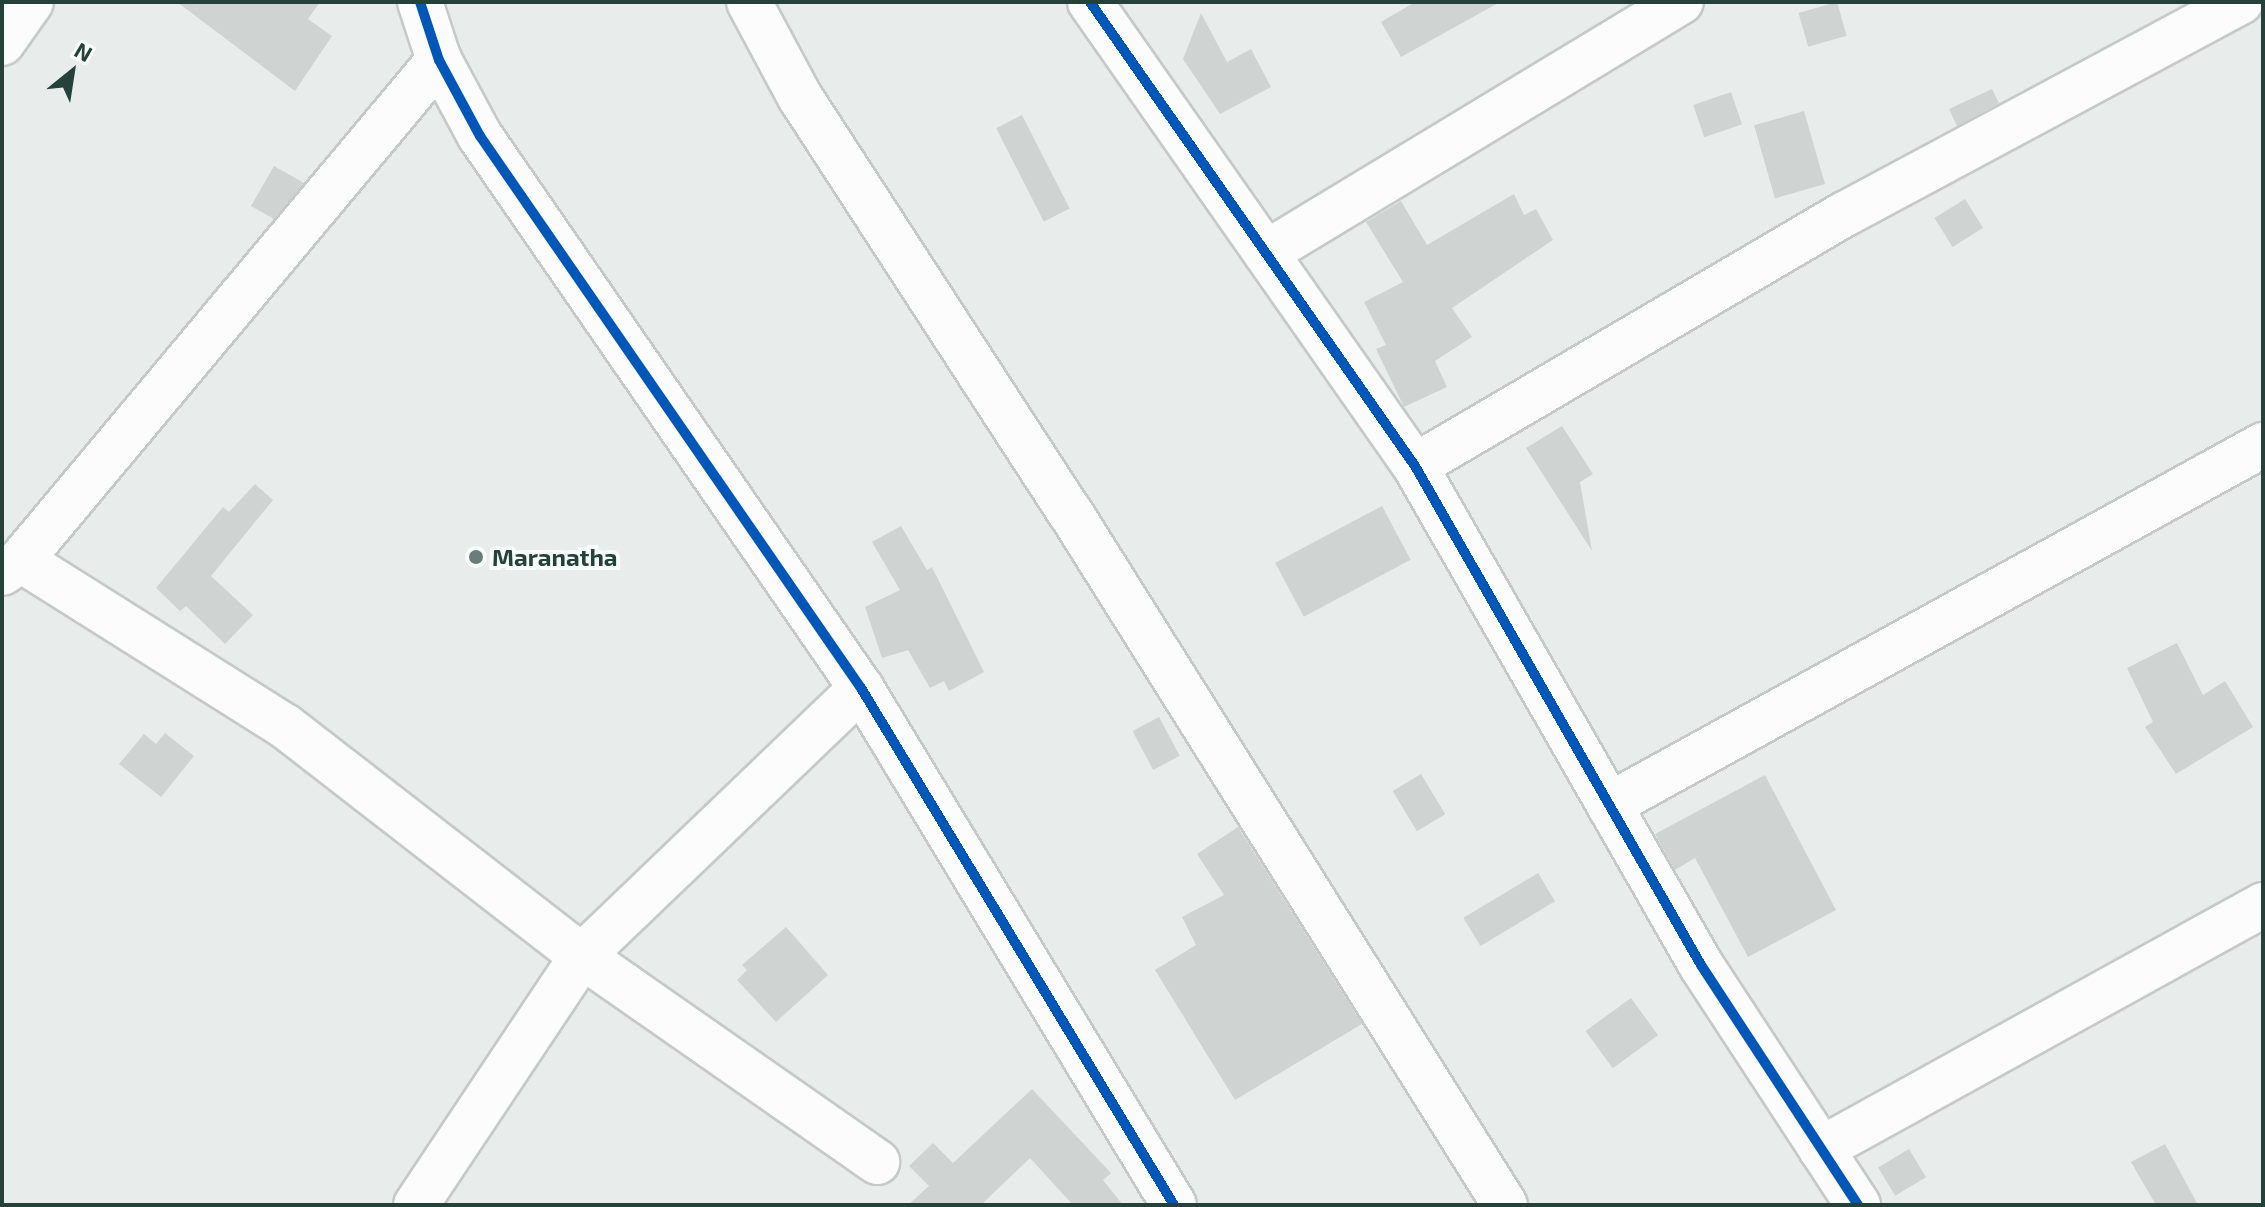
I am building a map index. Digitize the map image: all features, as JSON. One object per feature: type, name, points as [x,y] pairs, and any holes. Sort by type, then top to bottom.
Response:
[{"type":"street","points":[[2,43],[31,2]]},
{"type":"street","points":[[420,2],[439,60],[480,136],[861,688],[1174,1205]]},
{"type":"street","points":[[749,2],[800,97],[1070,512],[1505,1205]]},
{"type":"street","points":[[1090,2],[1415,466],[1701,965],[1858,1205]]},
{"type":"street","points":[[1266,253],[1681,2]]},
{"type":"street","points":[[1415,466],[1845,214],[2241,2]]},
{"type":"street","points":[[439,60],[12,566],[285,726],[582,956],[877,1162]]},
{"type":"street","points":[[1609,805],[2263,445]]},
{"type":"street","points":[[433,1199],[582,956],[861,688]]},
{"type":"street","points":[[1821,1149],[2263,905]]},
{"type":"building","points":[[177,2],[320,2],[308,19],[332,36],[295,91]]},
{"type":"building","points":[[1415,2],[1500,2],[1401,57],[1381,22]]},
{"type":"building","points":[[1837,2],[1847,36],[1808,47],[1799,13]]},
{"type":"building","points":[[1201,13],[1227,62],[1251,49],[1271,87],[1220,114],[1183,59]]},
{"type":"building","points":[[1992,89],[1999,103],[1957,126],[1949,109]]},
{"type":"building","points":[[1731,92],[1742,124],[1704,137],[1693,105]]},
{"type":"building","points":[[1804,111],[1825,184],[1775,198],[1754,125]]},
{"type":"building","points":[[1022,115],[1070,209],[1044,222],[996,128]]},
{"type":"building","points":[[274,166],[304,183],[274,219],[251,206]]},
{"type":"building","points":[[1514,194],[1524,215],[1536,209],[1553,240],[1452,308],[1472,337],[1435,361],[1447,387],[1404,407],[1376,349],[1386,345],[1364,302],[1403,282],[1366,222],[1401,201],[1427,245]]},
{"type":"building","points":[[1965,199],[1983,228],[1952,247],[1934,218]]},
{"type":"building","points":[[1562,426],[1593,474],[1580,482],[1592,551],[1526,448]]},
{"type":"building","points":[[255,484],[273,500],[211,576],[253,615],[225,644],[186,606],[180,611],[156,588],[223,507],[229,512]]},
{"type":"building","points":[[1382,506],[1411,560],[1304,617],[1275,563]]},
{"type":"building","points":[[901,526],[927,570],[932,567],[984,672],[949,691],[944,681],[930,688],[908,650],[882,658],[865,607],[900,590],[872,542]]},
{"type":"building","points":[[2177,643],[2203,695],[2225,681],[2253,727],[2176,774],[2145,727],[2153,722],[2127,668]]},
{"type":"building","points":[[1159,717],[1180,756],[1153,770],[1133,731]]},
{"type":"building","points":[[165,733],[194,756],[161,797],[119,764],[144,734],[156,744]]},
{"type":"building","points":[[1421,774],[1445,814],[1417,831],[1393,791]]},
{"type":"building","points":[[1765,775],[1836,910],[1748,957],[1695,858],[1675,870],[1655,834]]},
{"type":"building","points":[[1238,827],[1362,1024],[1235,1100],[1155,970],[1196,945],[1182,917],[1224,895],[1197,854]]},
{"type":"building","points":[[1538,873],[1555,901],[1480,946],[1463,918]]},
{"type":"building","points":[[786,927],[828,975],[776,1022],[737,980],[747,970],[742,965]]},
{"type":"building","points":[[1631,998],[1658,1035],[1613,1068],[1586,1031]]},
{"type":"building","points":[[1032,1089],[1111,1173],[1103,1180],[1123,1205],[1073,1205],[1030,1158],[981,1205],[908,1205],[929,1186],[909,1166],[933,1143],[953,1163]]},
{"type":"building","points":[[2165,1144],[2198,1205],[2156,1205],[2131,1162]]},
{"type":"building","points":[[1909,1149],[1926,1177],[1895,1196],[1878,1168]]},
{"type":"cycle path","points":[[420,2],[439,60],[480,136],[861,688],[1174,1205]]},
{"type":"cycle path","points":[[1090,2],[1415,466],[1701,965],[1858,1205]]},
{"type":"place","name":"Maranatha","points":[[476,557]]}]
